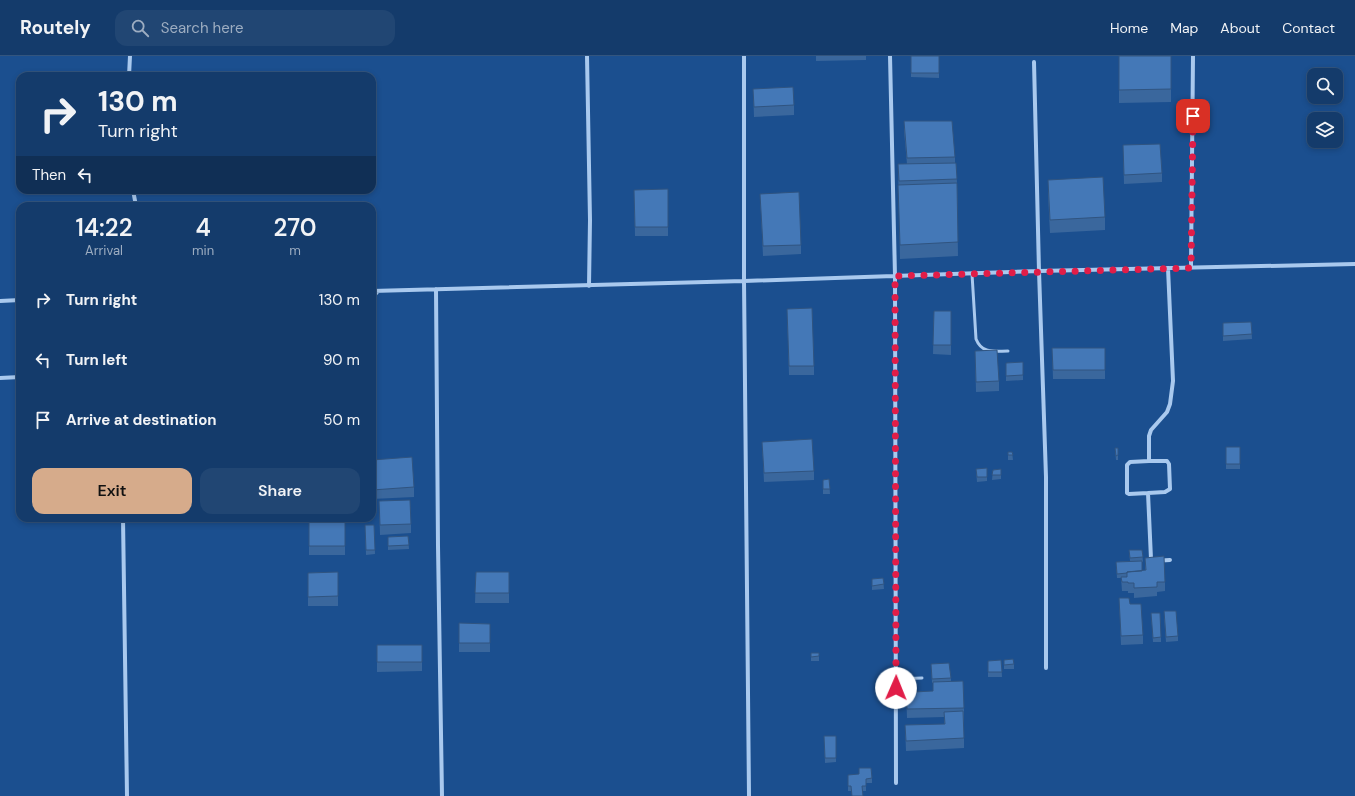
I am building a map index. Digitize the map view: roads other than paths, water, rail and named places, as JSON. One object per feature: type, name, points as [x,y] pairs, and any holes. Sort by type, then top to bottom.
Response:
[{"type":"street","points":[[129,72],[130,56]]},
{"type":"street","points":[[587,56],[590,220],[589,286]]},
{"type":"street","points":[[744,56],[744,282],[749,796]]},
{"type":"street","points":[[890,56],[895,276],[896,783]]},
{"type":"street","points":[[1191,268],[1193,56]]},
{"type":"street","points":[[1034,62],[1046,477],[1046,668]]},
{"type":"street","points":[[376,293],[378,291],[436,289],[744,282],[895,276],[1355,264]]},
{"type":"street","points":[[1149,461],[1149,436],[1151,430],[1167,412],[1174,381],[1168,268]]},
{"type":"street","points":[[436,289],[442,796]]},
{"type":"street","points":[[0,301],[16,300]]},
{"type":"street","points":[[0,378],[16,377]]},
{"type":"street","points":[[1149,461],[1167,461],[1169,464],[1170,489],[1165,492],[1129,494],[1127,465],[1130,462],[1149,461]]},
{"type":"street","points":[[1148,492],[1151,559],[1170,560]]},
{"type":"street","points":[[122,522],[127,796]]},
{"type":"lane","points":[[972,274],[976,339],[982,348],[989,351],[1008,351]]},
{"type":"lane","points":[[896,679],[922,678]]}]
